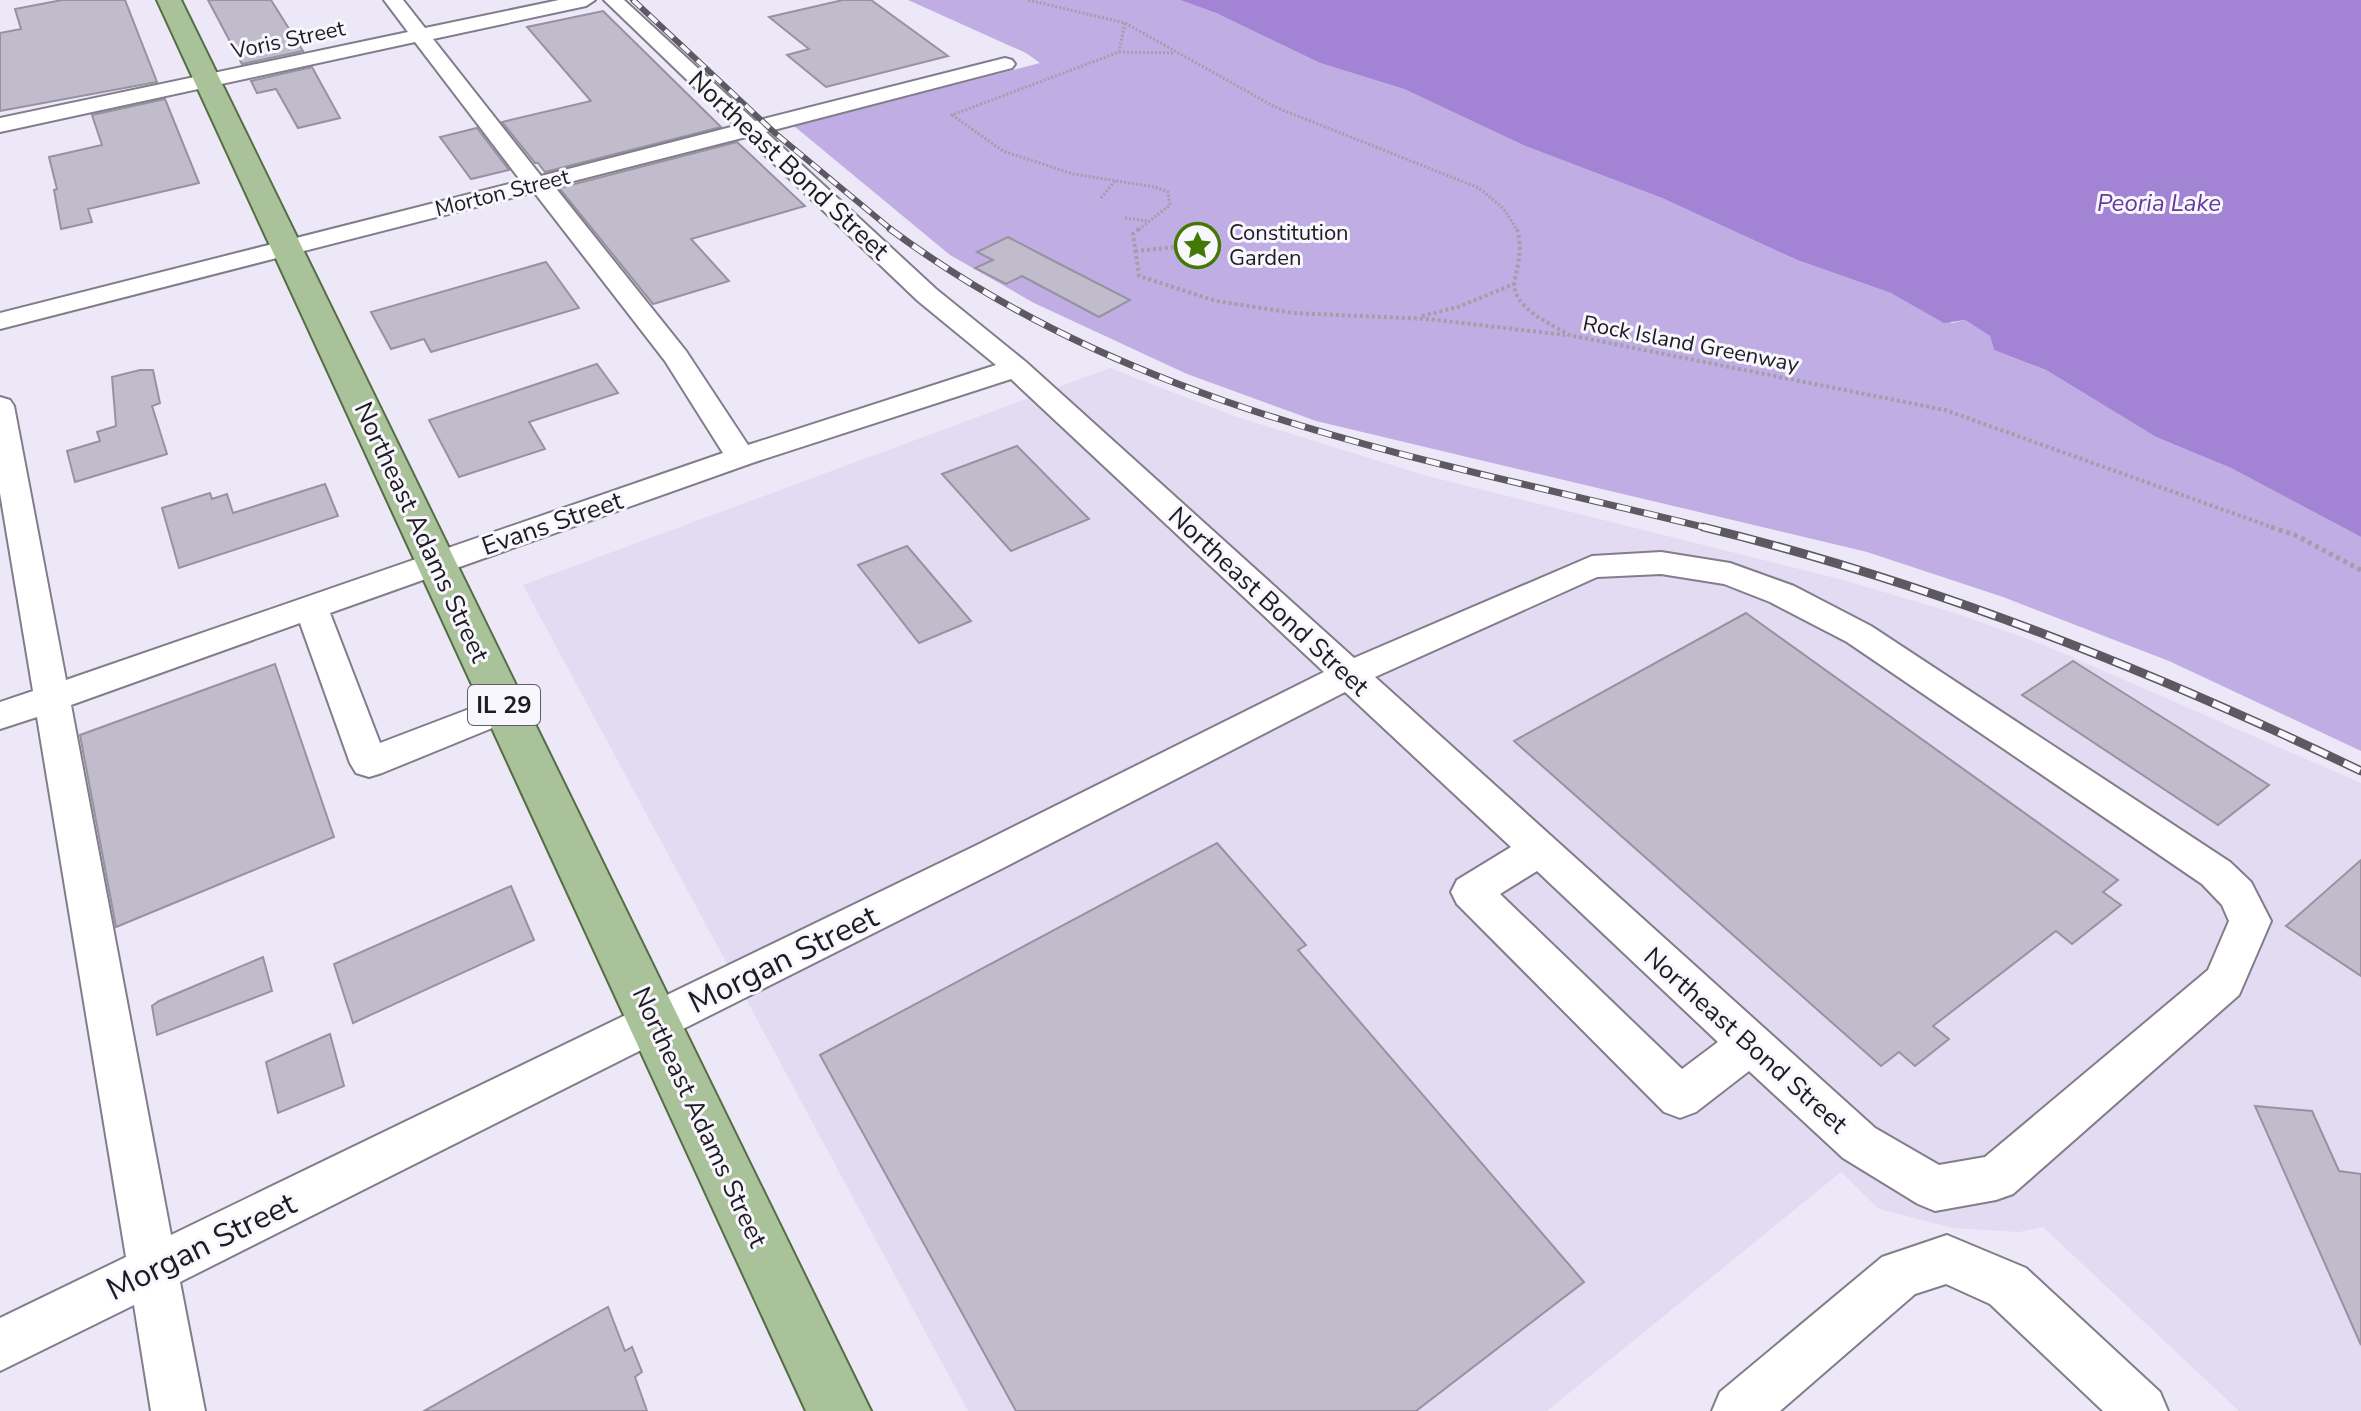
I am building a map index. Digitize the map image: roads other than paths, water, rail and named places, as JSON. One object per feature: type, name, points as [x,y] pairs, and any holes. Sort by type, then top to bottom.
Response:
[{"type":"main road","name":"Northeast Adams Street","points":[[169,0],[839,1411]]},
{"type":"street","points":[[393,0],[418,36],[676,357],[741,457]]},
{"type":"street","name":"Voris Street","points":[[0,125],[586,0]]},
{"type":"street","name":"Northeast Bond Street","points":[[613,0],[927,295],[1016,368],[1859,1143],[1935,1188]]},
{"type":"street","name":"Morton Street","points":[[0,321],[1005,64]]},
{"type":"street","name":"Evans Street","points":[[0,716],[741,457],[1016,368]]},
{"type":"street","points":[[0,406],[49,699],[178,1411]]},
{"type":"street","name":"Morgan Street","points":[[0,1345],[1348,675],[1592,567],[1661,563],[1730,574],[1782,594],[1859,634],[2216,873],[2237,894],[2250,921],[2224,982],[1996,1178],[1935,1188]]},
{"type":"street","points":[[311,607],[369,763],[506,708]]},
{"type":"street","points":[[1539,850],[1471,892],[1680,1097],[1750,1044]]},
{"type":"street","points":[[1739,1411],[1900,1275],[1947,1259],[2008,1286],[2141,1411]]},
{"type":"water","name":"Peoria Lake","points":[[1180,0],[2361,0],[2361,537],[2231,468],[2156,437],[2046,370],[1994,350],[1990,336],[1965,320],[1944,323],[1891,293],[1797,260],[1662,198],[1523,145],[1404,89],[1320,63],[1216,13]]},
{"type":"railway","points":[[633,0],[776,134],[893,231]]},
{"type":"railway","points":[[893,231],[984,291],[1082,343],[1182,385],[1284,421],[1388,451],[1707,528]]},
{"type":"railway","points":[[1703,527],[1707,528]]},
{"type":"railway","points":[[1707,528],[1711,529]]},
{"type":"railway","points":[[1707,528],[1873,574],[2038,632],[2201,698],[2361,771]]},
{"type":"place","name":"Constitution Garden","points":[[1198,245]]}]
